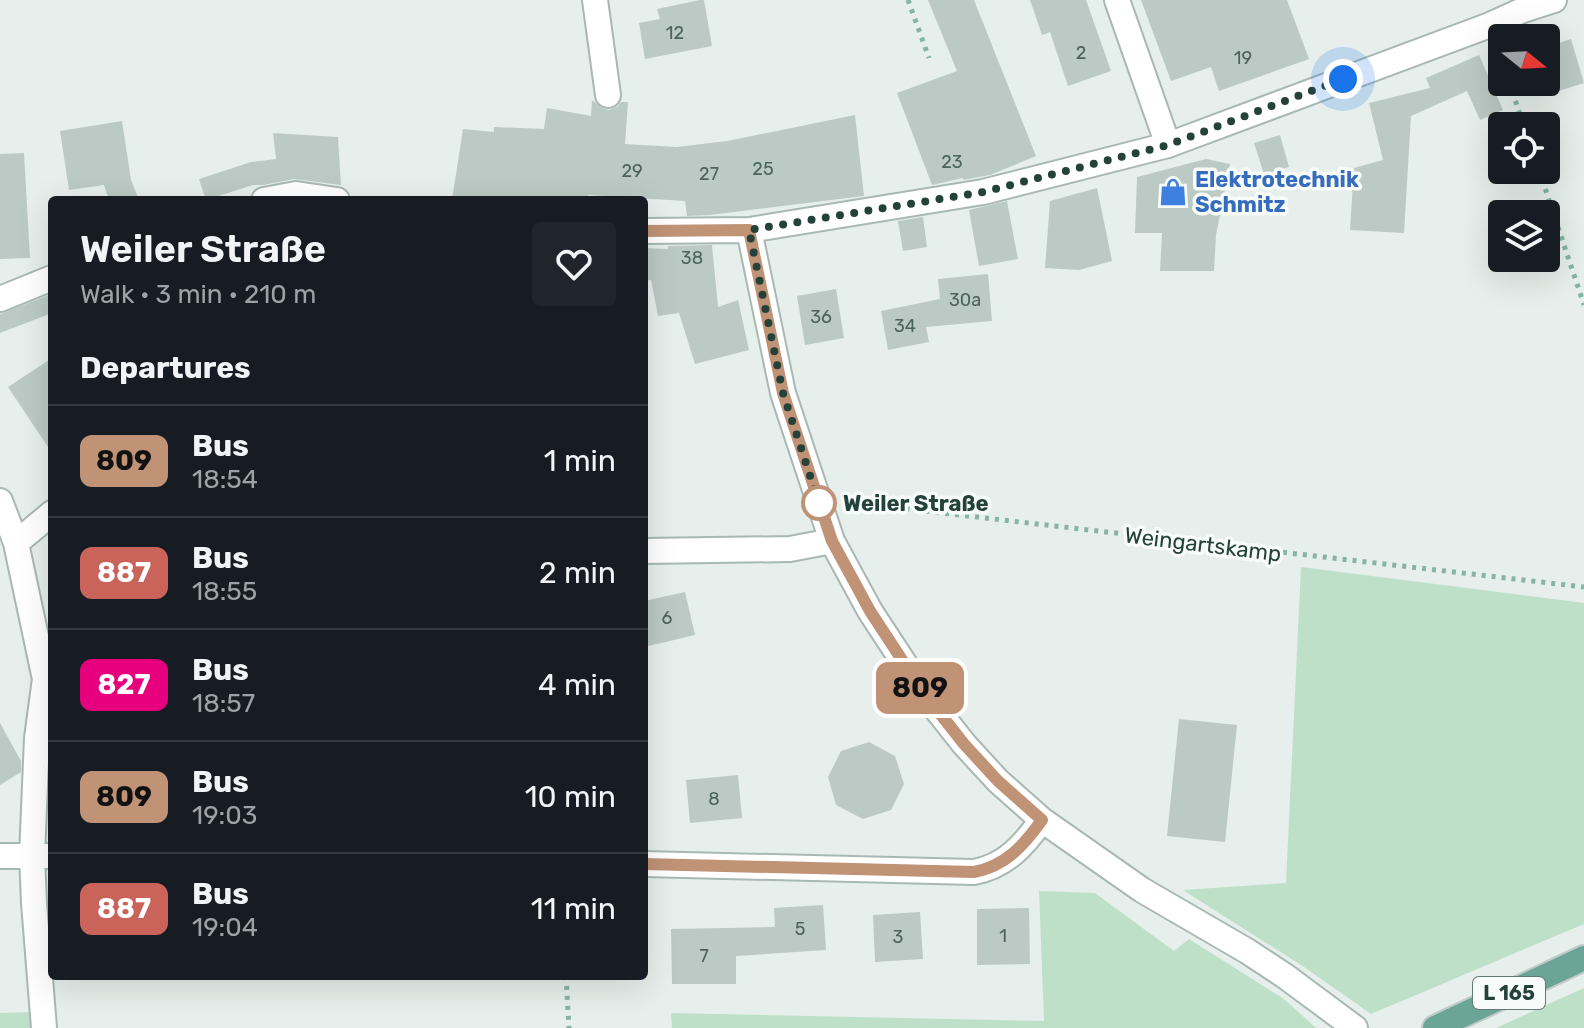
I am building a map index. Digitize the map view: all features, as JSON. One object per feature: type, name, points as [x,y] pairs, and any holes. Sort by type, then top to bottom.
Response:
[{"type":"main road","name":"L 165","points":[[1435,1028],[1584,958]]},
{"type":"street","points":[[595,0],[608,95]]},
{"type":"street","points":[[1117,0],[1168,145]]},
{"type":"street","points":[[648,231],[749,230],[983,192],[1168,145],[1554,0]]},
{"type":"street","points":[[285,196],[310,196]]},
{"type":"street","points":[[749,230],[783,393],[828,531],[870,611],[923,692],[998,781],[1042,820],[1142,890],[1247,951],[1355,1028]]},
{"type":"street","points":[[0,299],[48,280]]},
{"type":"street","points":[[0,501],[16,543],[45,679],[37,738],[42,856],[34,903],[44,1028]]},
{"type":"street","points":[[16,543],[48,516]]},
{"type":"street","points":[[648,551],[790,549],[828,531]]},
{"type":"street","points":[[648,864],[974,872],[1010,857],[1042,820]]},
{"type":"street","points":[[0,856],[42,856]]},
{"type":"path","points":[[908,0],[929,58]]},
{"type":"path","points":[[1544,184],[1584,305]]},
{"type":"path","name":"Weingartskamp","points":[[828,531],[851,509],[881,506],[1584,587]]},
{"type":"path","points":[[566,980],[569,1028]]},
{"type":"green space","points":[[1301,567],[1584,603],[1584,924],[1371,1014],[1183,890],[1286,883]]},
{"type":"green space","points":[[1039,891],[1095,893],[1174,951],[1189,939],[1284,999],[1316,1028],[672,1028],[671,1013],[1044,1021]]},
{"type":"green space","points":[[1584,988],[1584,1028],[1496,1028]]},
{"type":"green space","points":[[34,1012],[34,1028],[0,1028],[0,1013]]},
{"type":"building","points":[[704,0],[712,46],[645,59],[639,23],[660,19],[657,9]]},
{"type":"building","points":[[928,0],[974,0],[1036,156],[990,175],[932,185],[897,93],[957,71]]},
{"type":"building","points":[[1030,0],[1086,0],[1111,71],[1068,86],[1050,32],[1042,35]]},
{"type":"building","points":[[1141,0],[1287,0],[1309,59],[1219,91],[1211,67],[1171,81]]},
{"type":"building","points":[[1571,39],[1584,83],[1560,91],[1560,43]]},
{"type":"building","points":[[1479,55],[1488,76],[1488,96],[1497,96],[1503,110],[1488,112],[1488,117],[1480,120],[1467,91],[1411,116],[1404,233],[1350,230],[1354,168],[1383,160],[1369,103],[1430,88],[1426,78]]},
{"type":"building","points":[[592,100],[609,110],[621,102],[628,102],[625,144],[677,147],[727,141],[855,115],[864,196],[687,216],[685,201],[648,199],[648,196],[453,196],[463,129],[494,132],[494,127],[544,129],[547,108],[591,116]]},
{"type":"building","points":[[122,121],[131,180],[137,196],[108,196],[104,185],[69,190],[60,131]]},
{"type":"building","points":[[273,133],[338,137],[341,185],[294,179],[253,185],[219,196],[205,196],[199,179],[251,162],[276,159]]},
{"type":"building","points":[[1280,135],[1289,167],[1264,174],[1254,143]]},
{"type":"building","points":[[24,153],[30,258],[0,259],[0,154]]},
{"type":"building","points":[[1206,159],[1230,164],[1216,235],[1214,271],[1160,271],[1162,233],[1135,233],[1137,177]]},
{"type":"building","points":[[1097,188],[1112,261],[1079,270],[1045,268],[1050,201]]},
{"type":"building","points":[[1007,201],[1018,259],[979,266],[969,210]]},
{"type":"building","points":[[923,217],[927,247],[903,251],[898,221]]},
{"type":"building","points":[[712,245],[718,307],[738,300],[749,350],[695,364],[679,313],[658,316],[651,280],[648,280],[648,248],[668,249],[668,246]]},
{"type":"building","points":[[988,274],[992,321],[926,327],[929,342],[888,350],[881,311],[940,299],[938,279]]},
{"type":"building","points":[[836,289],[844,338],[805,345],[797,296]]},
{"type":"building","points":[[48,296],[48,315],[0,333],[0,314]]},
{"type":"building","points":[[48,361],[48,447],[8,387]]},
{"type":"building","points":[[685,592],[695,635],[648,646],[648,600]]},
{"type":"building","points":[[1179,719],[1237,725],[1225,842],[1167,836]]},
{"type":"building","points":[[0,723],[21,761],[21,772],[0,785]]},
{"type":"building","points":[[869,742],[895,756],[904,784],[891,810],[863,819],[836,805],[828,777],[841,751]]},
{"type":"building","points":[[738,775],[742,818],[690,823],[686,780]]},
{"type":"building","points":[[823,905],[826,950],[736,956],[736,984],[672,984],[671,929],[775,927],[774,908]]},
{"type":"building","points":[[1029,908],[1030,964],[977,965],[977,909]]},
{"type":"building","points":[[920,912],[923,959],[875,962],[873,915]]},
{"type":"bus line","name":"809","points":[[648,231],[749,230],[783,393],[832,541],[870,611],[923,692],[998,781],[1042,820],[1010,857],[986,870],[974,872],[648,864]]},
{"type":"place","name":"Elektrotechnik Schmitz","points":[[1173,192]]},
{"type":"place","name":"Weiler Straße","points":[[819,503]]},
{"type":"route","points":[[819,503],[783,393],[749,230],[983,192],[1168,145],[1343,79]]}]
